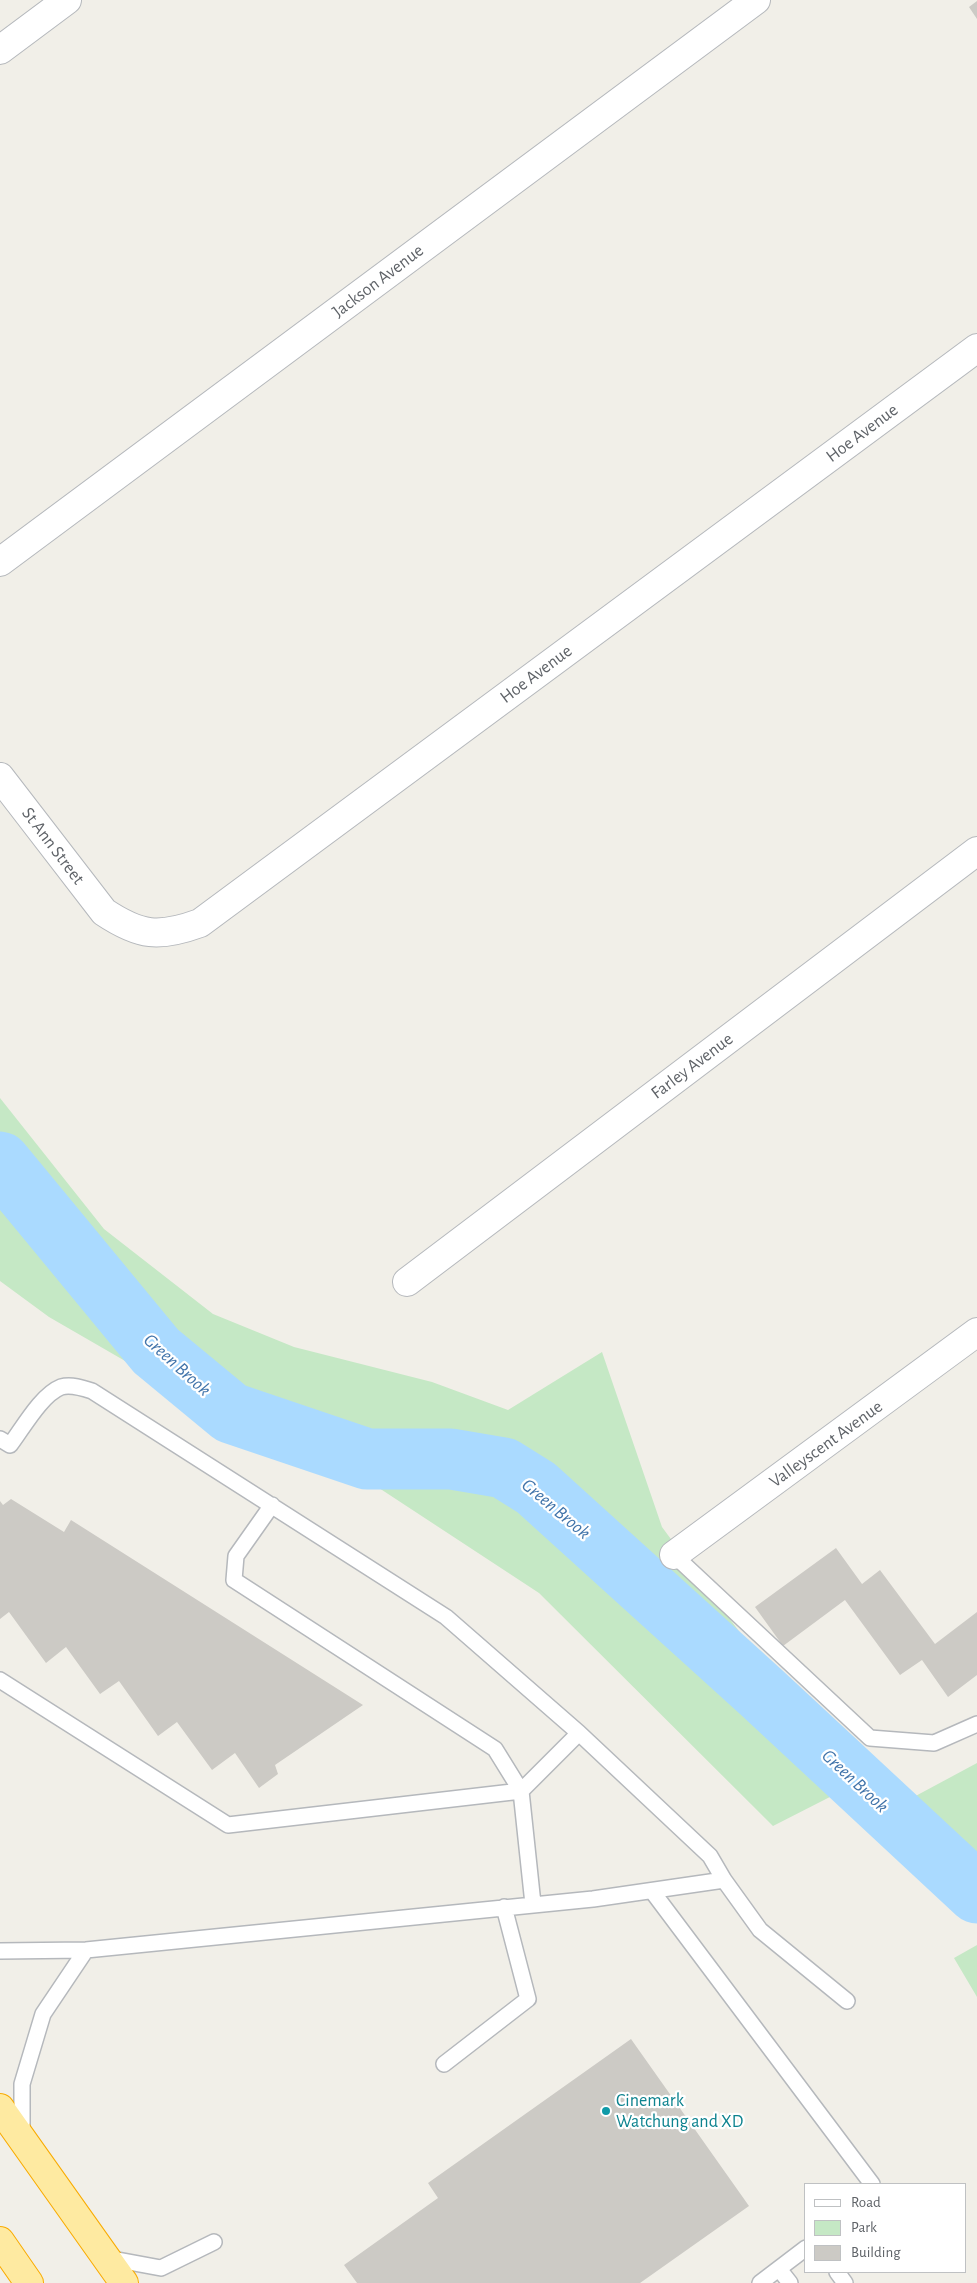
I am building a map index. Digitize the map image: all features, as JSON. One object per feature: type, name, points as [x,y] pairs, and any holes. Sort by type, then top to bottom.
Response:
[{"type":"highway","points":[[0,2108],[124,2283]]},
{"type":"highway","points":[[0,2241],[29,2283]]},
{"type":"street","points":[[0,50],[67,0]]},
{"type":"street","name":"Jackson Avenue","points":[[0,562],[756,0]]},
{"type":"street","name":"Hoe Avenue","points":[[87,891],[104,912],[125,926],[150,933],[176,932],[200,923],[977,348]]},
{"type":"street","name":"St Ann Street","points":[[0,777],[87,891]]},
{"type":"street","name":"Farley Avenue","points":[[407,1282],[977,851]]},
{"type":"street","name":"Valleyscent Avenue","points":[[674,1555],[977,1332]]},
{"type":"lane","points":[[0,1439],[10,1445],[47,1396],[63,1387],[76,1386],[92,1391],[446,1617],[579,1733],[710,1856],[724,1880],[760,1930],[847,2001]]},
{"type":"lane","points":[[272,1505],[236,1556],[234,1580],[495,1749],[521,1791],[533,1904]]},
{"type":"lane","points":[[674,1555],[870,1738],[934,1743],[977,1724]]},
{"type":"lane","points":[[0,1680],[228,1825],[521,1791],[579,1733]]},
{"type":"lane","points":[[0,1950],[86,1950],[593,1899],[724,1880]]},
{"type":"lane","points":[[652,1891],[871,2183]]},
{"type":"lane","points":[[444,2064],[528,2000],[504,1907]]},
{"type":"lane","points":[[22,2141],[22,2084],[43,2014],[86,1950]]},
{"type":"lane","points":[[107,2258],[161,2268],[214,2242]]},
{"type":"lane","points":[[760,2283],[804,2250]]},
{"type":"lane","points":[[779,2269],[790,2283]]},
{"type":"lane","points":[[838,2273],[846,2283]]},
{"type":"green space","points":[[0,1098],[104,1229],[213,1314],[294,1347],[432,1382],[508,1410],[602,1352],[662,1527],[758,1657],[875,1774],[773,1826],[539,1593],[379,1488],[278,1454],[158,1380],[49,1317],[0,1281]]},
{"type":"green space","points":[[977,1763],[977,1859],[910,1799]]},
{"type":"green space","points":[[977,1945],[977,1997],[954,1958]]},
{"type":"building","points":[[977,1],[977,19],[969,7]]},
{"type":"building","points":[[11,1499],[64,1532],[71,1520],[363,1705],[275,1765],[278,1774],[259,1788],[235,1753],[212,1770],[177,1722],[158,1736],[119,1681],[100,1694],[66,1647],[46,1663],[9,1612],[0,1619],[0,1501],[3,1505]]},
{"type":"building","points":[[836,1548],[862,1584],[880,1570],[935,1644],[977,1612],[977,1675],[948,1697],[922,1660],[900,1675],[845,1600],[783,1646],[755,1607]]},
{"type":"building","name":"Cinemark Watchung and XD","points":[[631,2039],[749,2206],[640,2283],[357,2283],[344,2265],[438,2198],[428,2183]]},
{"type":"waterway","name":"Green Brook","points":[[0,1162],[156,1351],[231,1413],[367,1459],[451,1459],[504,1468],[536,1488],[761,1692],[977,1893]]},
{"type":"place","name":"Cinemark Watchung and XD","points":[[606,2111]]}]
